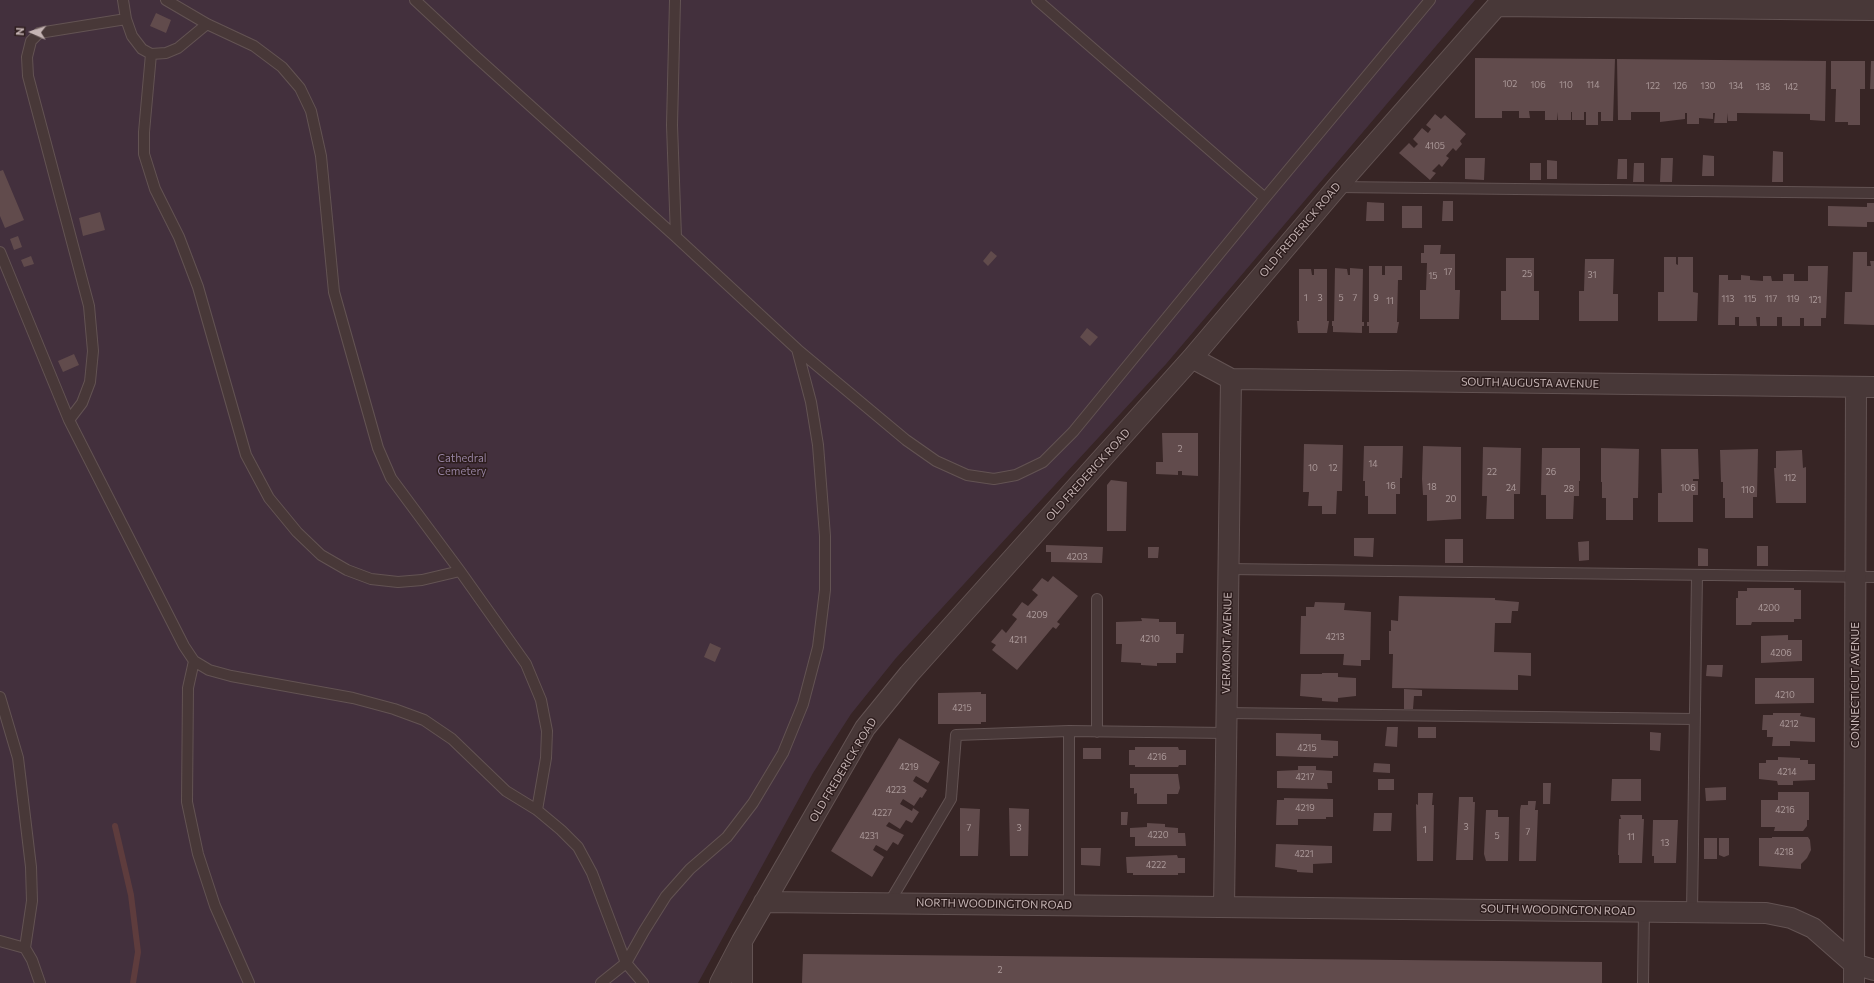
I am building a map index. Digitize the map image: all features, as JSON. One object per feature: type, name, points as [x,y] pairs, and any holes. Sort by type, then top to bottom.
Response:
[{"type":"street","points":[[1499,3],[1874,10]]},
{"type":"street","name":"OLD FREDERICK ROAD","points":[[720,983],[764,902],[865,728],[908,674],[1192,358],[1337,188],[1499,3]]},
{"type":"street","name":"SOUTH AUGUSTA AVENUE","points":[[1192,358],[1230,380],[1865,387]]},
{"type":"street","name":"VERMONT AVENUE","points":[[1224,907],[1230,380]]},
{"type":"street","name":"CONNECTICUT AVENUE","points":[[1854,974],[1864,577],[1865,387]]},
{"type":"street","name":"NORTH WOODINGTON ROAD","points":[[764,902],[1224,907]]},
{"type":"street","name":"SOUTH WOODINGTON ROAD","points":[[1224,907],[1766,913],[1791,918],[1813,928],[1854,974],[1874,970]]},
{"type":"street","points":[[742,941],[742,983]]},
{"type":"lane","points":[[123,0],[126,19],[132,36],[142,49],[151,54],[166,53],[178,48],[208,24]]},
{"type":"lane","points":[[166,0],[208,24],[254,46],[282,67],[300,88],[311,111],[321,156],[334,292],[378,448],[391,478],[460,571],[526,664],[542,700],[547,731],[546,758],[537,810]]},
{"type":"lane","points":[[415,0],[797,349],[906,440],[936,461],[967,475],[994,479],[1016,475],[1043,462],[1073,432],[1430,0]]},
{"type":"lane","points":[[675,0],[672,125],[676,237]]},
{"type":"lane","points":[[1037,0],[1265,198]]},
{"type":"lane","points":[[69,420],[82,403],[90,382],[93,351],[90,306],[28,76],[27,57],[31,41],[39,32],[126,19]]},
{"type":"lane","points":[[151,54],[144,132],[144,154],[155,189],[179,237],[198,288],[246,455],[269,498],[298,532],[321,555],[347,570],[371,579],[398,582],[422,580],[460,571]]},
{"type":"lane","points":[[1337,188],[1874,193]]},
{"type":"lane","points":[[0,252],[69,420],[184,646],[194,661],[209,670],[231,676],[353,698],[394,709],[424,720],[452,738],[506,791],[537,810],[561,830],[578,847],[592,873],[626,963],[643,983]]},
{"type":"lane","points":[[601,983],[626,963],[666,896],[690,868],[727,837],[753,803],[784,753],[803,704],[818,647],[824,590],[825,536],[818,445],[810,402],[797,349]]},
{"type":"lane","points":[[1228,569],[1864,577]]},
{"type":"lane","points":[[1692,912],[1696,575]]},
{"type":"lane","points":[[1096,732],[1097,599]]},
{"type":"lane","points":[[194,661],[188,688],[187,802],[198,854],[215,906],[250,983]]},
{"type":"lane","points":[[0,697],[3,718],[18,758],[31,867],[32,901],[25,948],[32,960],[40,983]]},
{"type":"lane","points":[[1226,713],[1694,719]]},
{"type":"lane","points":[[1069,731],[1069,905]]},
{"type":"lane","points":[[889,903],[952,799],[956,735],[1069,731],[1226,733]]},
{"type":"lane","points":[[1643,983],[1644,911]]},
{"type":"lane","points":[[0,941],[25,948]]},
{"type":"green space","name":"Cathedral Cemetery","points":[[0,0],[1475,0],[1166,364],[896,658],[851,714],[813,773],[698,983],[0,983]]},
{"type":"building","points":[[156,13],[171,20],[166,33],[150,26]]},
{"type":"building","points":[[1475,58],[1615,59],[1613,121],[1601,121],[1601,112],[1598,112],[1598,125],[1586,125],[1586,112],[1584,112],[1584,120],[1572,120],[1571,112],[1571,120],[1558,120],[1557,112],[1557,120],[1545,120],[1545,111],[1529,111],[1530,118],[1519,118],[1519,111],[1502,111],[1502,118],[1475,118]]},
{"type":"building","points":[[1617,59],[1826,61],[1825,121],[1810,120],[1810,114],[1737,113],[1737,121],[1728,121],[1727,113],[1727,123],[1714,123],[1715,113],[1713,113],[1713,119],[1699,118],[1699,124],[1687,124],[1687,113],[1685,113],[1685,119],[1660,122],[1660,112],[1631,112],[1631,120],[1618,120]]},
{"type":"building","points":[[1831,61],[1865,61],[1865,89],[1860,89],[1860,125],[1848,125],[1848,122],[1835,122],[1836,89],[1831,89]]},
{"type":"building","points":[[1871,61],[1874,61],[1874,89],[1870,89]]},
{"type":"building","points":[[1435,114],[1441,119],[1445,115],[1466,134],[1460,141],[1462,144],[1456,151],[1453,148],[1446,156],[1449,158],[1442,167],[1439,164],[1432,171],[1436,173],[1430,180],[1399,153],[1409,143],[1414,148],[1418,144],[1413,139],[1422,128],[1428,133],[1431,129],[1426,125]]},
{"type":"building","points":[[1773,151],[1783,152],[1783,182],[1772,182]]},
{"type":"building","points":[[1703,155],[1714,156],[1714,176],[1702,176]]},
{"type":"building","points":[[1465,158],[1485,158],[1484,180],[1465,179]]},
{"type":"building","points":[[1661,158],[1673,158],[1672,182],[1660,182]]},
{"type":"building","points":[[1618,159],[1627,159],[1627,179],[1617,179]]},
{"type":"building","points":[[1547,160],[1557,161],[1557,179],[1547,179]]},
{"type":"building","points":[[1530,163],[1541,163],[1541,180],[1530,180]]},
{"type":"building","points":[[1634,163],[1644,163],[1644,182],[1633,182]]},
{"type":"building","points":[[3,170],[24,220],[5,228],[0,216],[0,171]]},
{"type":"building","points":[[1443,201],[1453,201],[1453,221],[1442,221]]},
{"type":"building","points":[[1367,202],[1384,203],[1384,221],[1366,221]]},
{"type":"building","points":[[1867,203],[1874,203],[1874,222],[1867,222],[1867,227],[1828,226],[1828,206],[1867,207]]},
{"type":"building","points":[[1402,206],[1422,206],[1422,228],[1402,228]]},
{"type":"building","points":[[100,212],[105,230],[83,236],[79,218]]},
{"type":"building","points":[[18,236],[22,247],[14,250],[10,239]]},
{"type":"building","points":[[1424,245],[1441,245],[1440,254],[1455,254],[1455,290],[1460,290],[1459,319],[1420,319],[1420,290],[1426,290],[1427,263],[1421,263],[1421,253],[1424,253]]},
{"type":"building","points":[[991,251],[997,256],[988,266],[983,261]]},
{"type":"building","points":[[1853,252],[1867,252],[1867,266],[1871,266],[1870,261],[1874,261],[1874,325],[1844,324],[1845,292],[1852,292]]},
{"type":"building","points":[[31,256],[34,264],[24,267],[21,260]]},
{"type":"building","points":[[1664,257],[1676,257],[1676,264],[1678,265],[1678,257],[1693,257],[1693,292],[1698,293],[1697,321],[1658,321],[1658,292],[1664,292]]},
{"type":"building","points":[[1506,258],[1534,258],[1534,291],[1539,291],[1539,320],[1501,320],[1501,291],[1506,291]]},
{"type":"building","points":[[1585,259],[1614,259],[1613,294],[1618,294],[1618,321],[1579,321],[1579,291],[1584,291]]},
{"type":"building","points":[[1369,266],[1382,266],[1382,275],[1385,275],[1385,266],[1402,266],[1402,280],[1398,280],[1397,322],[1399,322],[1397,333],[1369,333],[1369,326],[1367,326],[1367,322],[1369,322]]},
{"type":"building","points":[[1808,266],[1828,266],[1826,318],[1821,318],[1821,326],[1804,326],[1804,318],[1800,318],[1800,326],[1782,326],[1782,317],[1777,317],[1777,326],[1760,326],[1760,317],[1756,317],[1757,326],[1739,326],[1739,317],[1735,317],[1735,325],[1718,325],[1719,275],[1728,275],[1728,280],[1741,280],[1741,275],[1750,276],[1750,280],[1763,281],[1763,276],[1771,276],[1772,281],[1783,281],[1783,274],[1794,274],[1794,281],[1808,281]]},
{"type":"building","points":[[1335,268],[1347,269],[1348,275],[1350,275],[1350,268],[1363,269],[1362,322],[1364,322],[1364,326],[1362,326],[1362,333],[1333,332],[1332,321],[1334,321]]},
{"type":"building","points":[[1299,269],[1311,269],[1312,275],[1314,275],[1314,269],[1327,269],[1327,321],[1329,321],[1327,333],[1298,333]]},
{"type":"building","points":[[1087,328],[1098,337],[1090,346],[1080,337]]},
{"type":"building","points":[[74,354],[79,365],[63,372],[58,361]]},
{"type":"building","points":[[1162,433],[1198,433],[1198,476],[1182,475],[1182,471],[1178,471],[1178,475],[1156,474],[1156,462],[1163,462]]},
{"type":"building","points":[[1304,444],[1343,445],[1342,491],[1337,491],[1336,514],[1322,514],[1322,506],[1308,506],[1309,492],[1303,492]]},
{"type":"building","points":[[1364,446],[1403,446],[1402,478],[1400,478],[1400,494],[1396,494],[1396,514],[1368,514],[1368,496],[1365,496],[1365,481],[1363,481]]},
{"type":"building","points":[[1423,446],[1461,447],[1461,519],[1427,521],[1427,495],[1423,495],[1422,479]]},
{"type":"building","points":[[1483,447],[1521,448],[1520,494],[1514,494],[1514,519],[1486,519],[1487,496],[1482,496]]},
{"type":"building","points":[[1542,448],[1580,448],[1579,496],[1574,496],[1573,519],[1546,519],[1546,495],[1541,495]]},
{"type":"building","points":[[1601,448],[1639,449],[1638,498],[1633,498],[1633,520],[1606,520],[1606,498],[1602,498]]},
{"type":"building","points":[[1661,449],[1698,449],[1699,479],[1693,479],[1693,481],[1698,481],[1698,495],[1693,495],[1693,522],[1658,522],[1658,493],[1662,493]]},
{"type":"building","points":[[1758,449],[1757,497],[1753,497],[1753,518],[1725,518],[1725,498],[1723,498],[1723,482],[1721,482],[1720,450]]},
{"type":"building","points":[[1802,450],[1803,468],[1806,467],[1806,503],[1776,503],[1774,468],[1776,468],[1776,451]]},
{"type":"building","points":[[1111,480],[1127,482],[1126,531],[1107,531],[1107,485]]},
{"type":"building","points":[[1354,538],[1374,538],[1373,557],[1354,556]]},
{"type":"building","points":[[1445,539],[1463,539],[1463,563],[1445,563]]},
{"type":"building","points":[[1589,541],[1589,560],[1579,561],[1578,542]]},
{"type":"building","points":[[1046,545],[1103,547],[1102,563],[1051,562],[1051,552],[1046,552]]},
{"type":"building","points":[[1757,546],[1768,546],[1768,566],[1757,566]]},
{"type":"building","points":[[1148,547],[1159,547],[1158,558],[1148,558]]},
{"type":"building","points":[[1698,548],[1708,549],[1708,566],[1698,566]]},
{"type":"building","points":[[1053,576],[1078,596],[1057,622],[1060,624],[1056,629],[1053,627],[1017,670],[992,650],[996,645],[991,642],[1002,629],[1006,633],[1017,619],[1012,615],[1022,602],[1028,606],[1038,595],[1032,590],[1042,578],[1048,582]]},
{"type":"building","points":[[1747,588],[1794,588],[1794,590],[1801,590],[1801,619],[1794,619],[1794,622],[1752,622],[1751,625],[1736,625],[1736,598],[1738,598],[1738,591],[1747,591]]},
{"type":"building","points":[[1399,596],[1495,598],[1495,600],[1519,602],[1518,611],[1512,611],[1511,623],[1495,623],[1494,652],[1531,653],[1531,676],[1518,675],[1518,690],[1392,688],[1393,654],[1389,654],[1389,631],[1391,631],[1391,620],[1398,621]]},
{"type":"building","points":[[1315,602],[1345,603],[1344,610],[1371,612],[1370,660],[1361,660],[1361,666],[1343,665],[1344,654],[1300,654],[1301,616],[1306,616],[1306,607],[1314,607]]},
{"type":"building","points":[[1141,618],[1159,619],[1159,622],[1176,622],[1176,634],[1184,634],[1183,653],[1176,653],[1176,663],[1157,663],[1157,666],[1141,665],[1141,663],[1121,662],[1122,644],[1116,644],[1116,622],[1142,621]]},
{"type":"building","points":[[1788,635],[1788,640],[1802,640],[1802,661],[1761,663],[1761,636]]},
{"type":"building","points":[[710,643],[721,648],[715,662],[704,657]]},
{"type":"building","points":[[1707,665],[1723,665],[1722,677],[1706,676]]},
{"type":"building","points":[[1338,673],[1338,677],[1356,678],[1356,696],[1338,698],[1338,702],[1322,701],[1322,698],[1300,696],[1301,674]]},
{"type":"building","points":[[1755,678],[1814,678],[1814,703],[1755,704]]},
{"type":"building","points":[[1404,689],[1422,690],[1422,696],[1414,696],[1413,709],[1404,709]]},
{"type":"building","points":[[981,692],[981,694],[986,694],[986,722],[981,722],[981,724],[938,724],[938,693]]},
{"type":"building","points":[[1773,713],[1801,713],[1800,716],[1815,718],[1815,742],[1790,741],[1790,746],[1772,746],[1773,737],[1767,737],[1767,730],[1762,730],[1763,715],[1773,715]]},
{"type":"building","points":[[1387,727],[1398,727],[1397,747],[1385,746]]},
{"type":"building","points":[[1418,727],[1436,727],[1436,738],[1418,738]]},
{"type":"building","points":[[1650,732],[1661,733],[1660,751],[1650,750]]},
{"type":"building","points":[[1276,733],[1321,734],[1321,740],[1338,741],[1338,756],[1333,756],[1333,758],[1276,756]]},
{"type":"building","points":[[899,738],[940,762],[928,783],[916,776],[913,781],[927,790],[922,798],[920,797],[914,806],[903,799],[900,804],[912,811],[913,808],[919,812],[912,823],[906,820],[900,829],[889,822],[886,826],[904,835],[898,845],[893,842],[887,851],[876,845],[873,850],[884,857],[872,877],[831,851]]},
{"type":"building","points":[[1135,747],[1178,747],[1179,750],[1186,750],[1186,765],[1179,765],[1178,767],[1135,767],[1135,765],[1129,765],[1129,750],[1135,750]]},
{"type":"building","points":[[1083,748],[1101,748],[1101,759],[1083,759]]},
{"type":"building","points":[[1778,757],[1800,758],[1800,760],[1808,760],[1808,764],[1815,764],[1815,780],[1793,781],[1793,785],[1778,785],[1777,781],[1759,779],[1759,763],[1766,763],[1766,760],[1778,760]]},
{"type":"building","points":[[1374,763],[1390,764],[1390,773],[1373,772]]},
{"type":"building","points":[[1298,766],[1316,766],[1316,770],[1332,771],[1332,783],[1327,783],[1328,789],[1277,788],[1277,771],[1298,770]]},
{"type":"building","points":[[1130,774],[1178,774],[1180,788],[1178,794],[1167,794],[1167,804],[1137,804],[1137,793],[1134,794],[1134,788],[1130,788]]},
{"type":"building","points":[[1378,779],[1394,779],[1394,790],[1378,790]]},
{"type":"building","points":[[1612,779],[1641,779],[1641,801],[1611,801]]},
{"type":"building","points":[[1543,783],[1551,783],[1550,804],[1543,804]]},
{"type":"building","points":[[1726,787],[1726,800],[1706,801],[1705,788]]},
{"type":"building","points":[[1778,792],[1809,792],[1809,820],[1807,820],[1807,826],[1803,831],[1774,831],[1775,827],[1761,827],[1761,800],[1778,800]]},
{"type":"building","points":[[1418,793],[1433,793],[1433,861],[1417,861],[1416,804],[1418,805]]},
{"type":"building","points":[[1459,797],[1473,797],[1473,802],[1475,802],[1473,860],[1456,860]]},
{"type":"building","points":[[1284,798],[1333,799],[1333,817],[1326,817],[1326,819],[1298,819],[1298,825],[1276,825],[1277,800],[1284,800]]},
{"type":"building","points":[[1528,801],[1536,801],[1535,810],[1538,810],[1536,861],[1519,861],[1520,810],[1521,805],[1528,805]]},
{"type":"building","points":[[960,808],[980,809],[978,856],[960,856]]},
{"type":"building","points":[[1009,808],[1029,809],[1028,856],[1010,856]]},
{"type":"building","points":[[1486,810],[1498,810],[1498,817],[1509,817],[1508,861],[1486,861],[1484,854]]},
{"type":"building","points":[[1121,812],[1128,812],[1127,825],[1121,825]]},
{"type":"building","points":[[1374,813],[1392,813],[1391,831],[1373,831]]},
{"type":"building","points":[[1620,815],[1642,815],[1642,819],[1644,819],[1642,863],[1619,863]]},
{"type":"building","points":[[1653,820],[1678,820],[1676,863],[1654,863],[1654,856],[1652,856]]},
{"type":"building","points":[[1147,823],[1165,824],[1165,827],[1178,828],[1178,833],[1185,833],[1186,846],[1135,846],[1135,837],[1130,837],[1130,828],[1147,827]]},
{"type":"building","points":[[1808,837],[1810,840],[1811,850],[1807,858],[1801,864],[1801,869],[1759,866],[1759,838]]},
{"type":"building","points":[[1704,838],[1717,838],[1717,859],[1704,859]]},
{"type":"building","points":[[1719,838],[1729,838],[1729,855],[1724,857],[1719,855]]},
{"type":"building","points":[[1276,844],[1332,846],[1332,863],[1313,864],[1313,873],[1297,872],[1297,870],[1275,867]]},
{"type":"building","points":[[1081,848],[1101,848],[1100,866],[1081,865]]},
{"type":"building","points":[[1177,855],[1178,858],[1185,858],[1185,873],[1178,873],[1178,875],[1133,875],[1133,873],[1127,873],[1126,857]]},
{"type":"building","points":[[803,954],[1602,962],[1602,983],[802,983]]},
{"type":"waterway","points":[[115,826],[131,895],[138,952],[133,983]]}]
